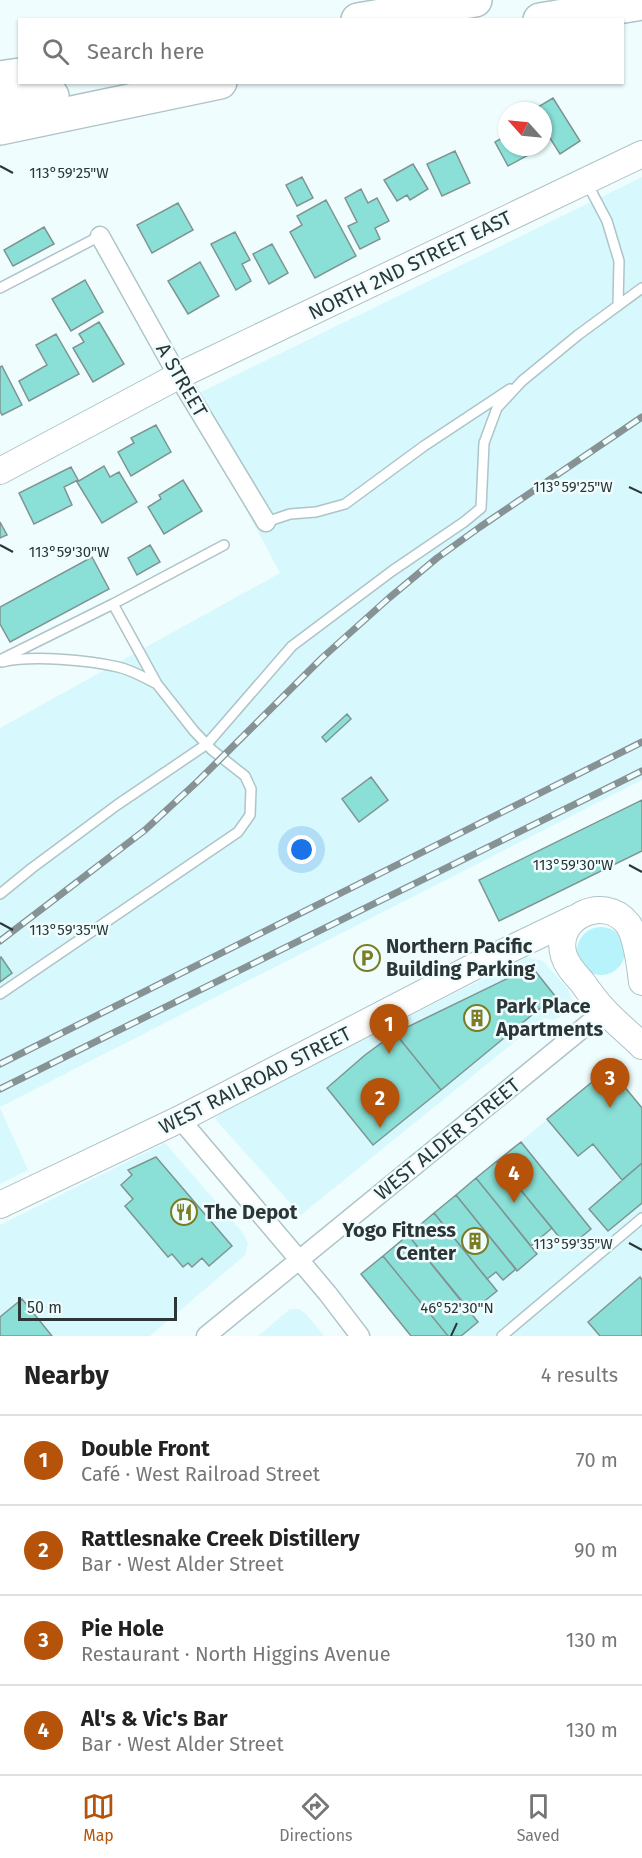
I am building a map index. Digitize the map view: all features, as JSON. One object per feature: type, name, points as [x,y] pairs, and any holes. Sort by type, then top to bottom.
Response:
[{"type":"highway","points":[[370,18],[475,0]]},
{"type":"highway","points":[[552,18],[642,3]]},
{"type":"highway","points":[[0,69],[18,67]]},
{"type":"highway","points":[[0,78],[18,75]]},
{"type":"highway","points":[[0,105],[128,84]]},
{"type":"highway","points":[[0,128],[210,84]]},
{"type":"street","name":"NORTH 2ND STREET EAST","points":[[0,471],[178,376],[642,154]]},
{"type":"street","name":"A STREET","points":[[100,236],[178,376],[266,522]]},
{"type":"street","name":"WEST RAILROAD STREET","points":[[0,1205],[180,1119],[584,912],[595,909],[607,910],[618,915],[630,929],[640,957],[642,982]]},
{"type":"street","points":[[573,919],[562,943],[563,956],[604,1011],[642,1046]]},
{"type":"street","points":[[494,957],[525,947],[537,949],[569,967]]},
{"type":"street","name":"WEST ALDER STREET","points":[[206,1336],[604,1011]]},
{"type":"street","points":[[180,1119],[360,1336]]},
{"type":"lane","points":[[586,181],[607,221],[619,261],[618,306]]},
{"type":"lane","points":[[0,288],[100,236]]},
{"type":"lane","points":[[266,522],[290,514],[316,512],[345,504],[424,446],[522,381],[578,335],[642,288]]},
{"type":"lane","points":[[0,894],[117,806],[207,744],[292,646],[481,508],[484,443],[498,408],[522,381]]},
{"type":"lane","points":[[0,661],[224,545]]},
{"type":"lane","points":[[0,994],[238,832],[250,815],[251,789],[245,776],[207,744],[157,684],[113,604]]},
{"type":"lane","points":[[0,661],[74,660],[120,668],[157,684]]},
{"type":"lane","points":[[504,1335],[642,1218]]},
{"type":"shaded area","points":[[642,177],[642,780],[0,1107],[0,728],[280,573],[187,399]]},
{"type":"shaded area","points":[[601,927],[618,934],[625,951],[618,968],[601,975],[584,968],[577,951],[584,934]]},
{"type":"shaded area","points":[[527,957],[543,961],[568,989],[573,1002],[568,1013],[554,1020],[544,1018],[301,1215],[215,1119],[223,1110]]},
{"type":"shaded area","points":[[609,1068],[642,1107],[642,1336],[411,1336],[361,1274]]},
{"type":"shaded area","points":[[0,1108],[28,1170],[0,1184]]},
{"type":"shaded area","points":[[165,1143],[243,1233],[248,1243],[245,1255],[150,1336],[0,1336],[0,1225]]},
{"type":"shaded area","points":[[290,1309],[299,1309],[306,1314],[324,1336],[258,1336]]},
{"type":"building","points":[[553,98],[580,141],[560,154],[552,141],[552,102],[546,102]]},
{"type":"building","points":[[455,151],[470,183],[442,196],[427,164]]},
{"type":"building","points":[[503,156],[526,156],[508,166]]},
{"type":"building","points":[[413,164],[428,189],[410,200],[407,195],[397,201],[384,180]]},
{"type":"building","points":[[302,177],[313,198],[297,206],[286,185]]},
{"type":"building","points":[[361,189],[368,203],[377,198],[389,221],[375,228],[380,239],[360,249],[348,226],[357,222],[345,198]]},
{"type":"building","points":[[326,200],[356,256],[315,278],[290,232],[302,225],[297,216]]},
{"type":"building","points":[[178,203],[193,230],[152,253],[137,225]]},
{"type":"building","points":[[44,227],[54,244],[13,266],[4,250]]},
{"type":"building","points":[[235,232],[250,260],[242,264],[251,281],[236,290],[211,244]]},
{"type":"building","points":[[272,244],[288,273],[269,284],[253,254]]},
{"type":"building","points":[[200,262],[219,296],[188,314],[168,281]]},
{"type":"building","points":[[85,280],[103,312],[71,331],[52,299]]},
{"type":"building","points":[[99,322],[124,364],[93,382],[73,348],[84,342],[79,334]]},
{"type":"building","points":[[56,334],[79,374],[29,401],[19,381],[47,365],[36,345]]},
{"type":"building","points":[[2,366],[22,405],[2,415],[0,411],[0,367]]},
{"type":"building","points":[[156,425],[171,452],[131,476],[118,452],[134,443],[131,438]]},
{"type":"building","points":[[104,466],[110,477],[119,472],[137,502],[102,523],[77,482]]},
{"type":"building","points":[[71,467],[78,480],[64,487],[72,505],[34,524],[19,493]]},
{"type":"building","points":[[183,480],[202,511],[164,534],[148,507],[161,499],[159,495]]},
{"type":"building","points":[[0,522],[7,535],[0,538]]},
{"type":"building","points":[[150,545],[160,562],[137,575],[128,558]]},
{"type":"building","points":[[92,557],[109,589],[10,642],[0,624],[0,607]]},
{"type":"building","points":[[347,714],[351,719],[326,742],[322,737]]},
{"type":"building","points":[[371,777],[388,800],[359,822],[342,799]]},
{"type":"building","points":[[642,800],[642,851],[499,921],[479,880]]},
{"type":"building","points":[[0,958],[12,973],[0,982]]},
{"type":"building","name":"Park Place Apartments","points":[[525,970],[536,972],[555,996],[441,1090],[395,1033]]},
{"type":"building","points":[[395,1033],[441,1090],[373,1145],[327,1088]]},
{"type":"building","points":[[609,1068],[642,1108],[642,1163],[622,1180],[593,1144],[578,1156],[547,1119]]},
{"type":"building","points":[[521,1142],[591,1229],[568,1248],[497,1161]]},
{"type":"building","points":[[156,1157],[232,1246],[209,1266],[202,1258],[192,1267],[188,1263],[183,1267],[172,1254],[168,1257],[125,1206],[133,1199],[121,1185],[132,1175],[128,1170]]},
{"type":"building","points":[[497,1161],[552,1228],[531,1246],[476,1178]]},
{"type":"building","points":[[642,1163],[642,1203],[608,1231],[589,1209]]},
{"type":"building","points":[[476,1178],[537,1254],[517,1271],[456,1195]]},
{"type":"building","name":"Yogo Fitness Center","points":[[456,1195],[516,1269],[503,1280],[496,1272],[487,1279],[434,1213]]},
{"type":"building","points":[[434,1213],[497,1291],[471,1312],[408,1235]]},
{"type":"building","points":[[408,1235],[478,1322],[461,1336],[448,1336],[383,1256]]},
{"type":"building","points":[[383,1256],[448,1336],[411,1336],[361,1274]]},
{"type":"building","points":[[640,1277],[642,1280],[642,1336],[600,1336],[588,1322]]},
{"type":"building","points":[[22,1299],[52,1336],[0,1336],[0,1317]]},
{"type":"railway","points":[[0,941],[145,830],[322,658],[437,558],[642,417]]},
{"type":"railway","points":[[0,1064],[642,742]]},
{"type":"railway","points":[[0,1089],[642,771]]},
{"type":"place","name":"Northern Pacific Building Parking","points":[[367,958]]},
{"type":"place","name":"Park Place Apartments","points":[[477,1018]]},
{"type":"place","name":"Double Front","points":[[389,1054]]},
{"type":"place","name":"Pie Hole","points":[[610,1108]]},
{"type":"place","name":"Rattlesnake Creek Distillery","points":[[380,1128]]},
{"type":"place","name":"Al's & Vic's Bar","points":[[514,1203]]},
{"type":"place","name":"The Depot","points":[[184,1212]]},
{"type":"place","name":"Yogo Fitness Center","points":[[475,1241]]}]
